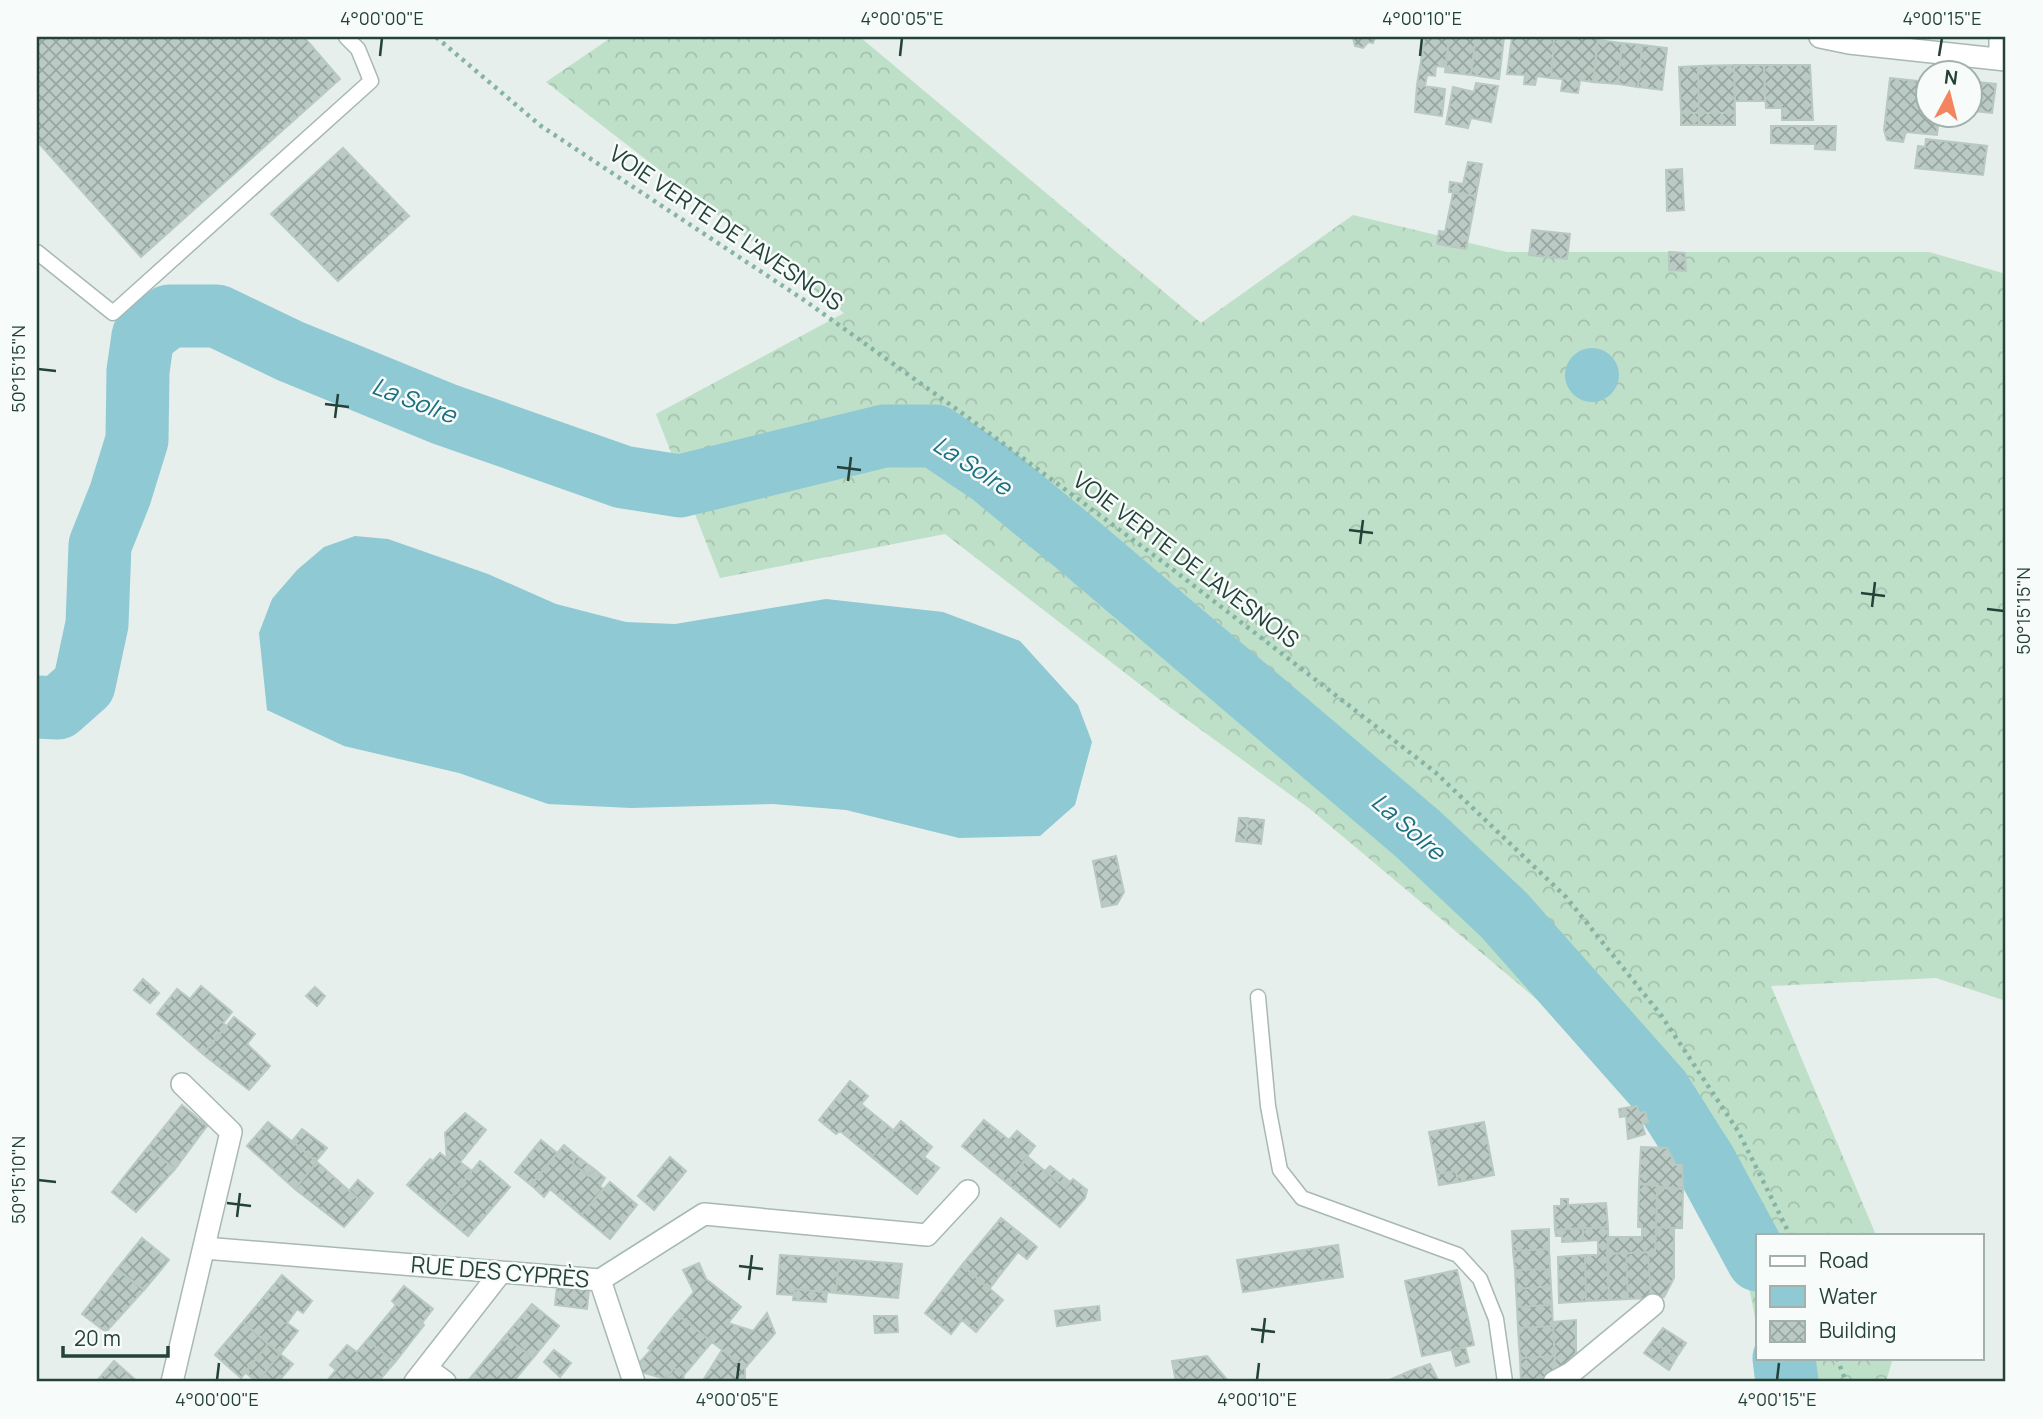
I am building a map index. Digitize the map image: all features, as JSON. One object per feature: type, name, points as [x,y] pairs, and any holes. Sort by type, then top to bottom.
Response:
[{"type":"street","points":[[1820,37],[1849,43],[2003,60],[2000,37]]},
{"type":"street","points":[[172,1382],[230,1132],[182,1084]]},
{"type":"street","name":"RUE DES CYPRÈS","points":[[204,1248],[600,1280],[704,1214],[927,1236],[968,1191]]},
{"type":"street","points":[[445,1382],[421,1375],[501,1272]]},
{"type":"street","points":[[600,1280],[634,1382]]},
{"type":"street","points":[[1554,1382],[1571,1373],[1653,1305]]},
{"type":"lane","points":[[37,252],[113,313],[371,81],[358,49],[346,37]]},
{"type":"lane","points":[[1258,997],[1268,1106],[1280,1170],[1302,1198],[1458,1255],[1480,1279],[1496,1319],[1505,1382]]},
{"type":"path","name":"VOIE VERTE DE L'AVESNOIS","points":[[436,37],[541,125],[804,300],[966,416],[1435,772],[1566,897],[1661,1015],[1738,1131],[1790,1234]]},
{"type":"path","points":[[1838,1360],[1846,1382]]},
{"type":"green space","points":[[612,37],[860,37],[1201,323],[1353,215],[1507,252],[1929,252],[2006,274],[2006,1001],[1936,978],[1771,986],[1876,1234],[1756,1234],[1756,1322],[1735,1218],[1572,1029],[1310,809],[1164,703],[945,534],[720,578],[656,414],[844,313],[546,82]]},
{"type":"green space","points":[[1761,1360],[1892,1360],[1886,1382],[1764,1382]]},
{"type":"water","points":[[1592,348],[1611,356],[1619,375],[1611,394],[1592,402],[1573,394],[1565,375],[1573,356]]},
{"type":"water","points":[[355,536],[388,539],[488,574],[556,604],[626,622],[675,624],[826,599],[943,612],[1020,641],[1078,705],[1092,742],[1075,805],[1040,836],[959,838],[846,810],[773,804],[631,808],[548,804],[459,773],[344,746],[267,710],[259,633],[272,599],[297,570],[324,547]]},
{"type":"building","points":[[37,37],[304,37],[340,79],[141,257],[37,141]]},
{"type":"building","points":[[1346,37],[1375,37],[1373,43],[1368,42],[1363,48],[1355,46],[1353,38]]},
{"type":"building","points":[[1425,37],[1449,37],[1446,67],[1436,66],[1435,76],[1427,75],[1425,86],[1417,85]]},
{"type":"building","points":[[1449,37],[1476,37],[1471,75],[1445,72]]},
{"type":"building","points":[[1476,37],[1504,38],[1499,79],[1471,75]]},
{"type":"building","points":[[1512,37],[1554,39],[1551,78],[1537,76],[1535,85],[1524,84],[1525,75],[1507,74]]},
{"type":"building","points":[[1577,37],[1598,37],[1593,82],[1580,80],[1578,93],[1561,91],[1563,79],[1551,78],[1554,39],[1577,40]]},
{"type":"building","points":[[1598,40],[1622,43],[1618,84],[1593,82]]},
{"type":"building","points":[[1622,43],[1642,45],[1638,87],[1618,84]]},
{"type":"building","points":[[1642,45],[1667,48],[1662,90],[1638,87]]},
{"type":"building","points":[[1734,65],[1764,65],[1765,101],[1735,101]]},
{"type":"building","points":[[1734,65],[1735,113],[1699,113],[1698,66]]},
{"type":"building","points":[[1764,65],[1810,65],[1813,120],[1782,120],[1782,108],[1766,108]]},
{"type":"building","points":[[1698,66],[1699,113],[1681,113],[1679,67]]},
{"type":"building","points":[[1890,78],[1913,80],[1913,130],[1938,130],[1937,135],[1906,132],[1903,142],[1887,140],[1884,130]]},
{"type":"building","points":[[1476,83],[1498,86],[1491,122],[1471,118],[1468,128],[1446,124],[1453,87],[1474,92]]},
{"type":"building","points":[[1983,83],[1996,84],[1992,113],[1983,112]]},
{"type":"building","points":[[1417,85],[1445,89],[1442,116],[1415,112]]},
{"type":"building","points":[[1681,113],[1699,113],[1699,125],[1681,125]]},
{"type":"building","points":[[1699,113],[1735,113],[1735,125],[1699,125]]},
{"type":"building","points":[[1771,126],[1836,126],[1835,150],[1815,149],[1815,144],[1771,143]]},
{"type":"building","points":[[1926,139],[1987,146],[1983,175],[1915,168],[1918,146],[1925,147]]},
{"type":"building","points":[[343,148],[409,216],[338,281],[271,214]]},
{"type":"building","points":[[1468,162],[1482,164],[1476,196],[1449,192],[1450,182],[1463,184]]},
{"type":"building","points":[[1682,169],[1684,210],[1667,211],[1666,170]]},
{"type":"building","points":[[1453,193],[1476,196],[1466,249],[1437,244],[1439,231],[1445,232]]},
{"type":"building","points":[[1532,230],[1570,234],[1567,259],[1529,255]]},
{"type":"building","points":[[1669,252],[1685,253],[1686,271],[1669,270]]},
{"type":"building","points":[[1239,818],[1248,818],[1245,842],[1236,841]]},
{"type":"building","points":[[1248,818],[1264,820],[1261,844],[1245,842]]},
{"type":"building","points":[[1116,856],[1124,892],[1117,904],[1102,907],[1093,861]]},
{"type":"building","points":[[143,979],[159,993],[150,1003],[134,990]]},
{"type":"building","points":[[201,986],[232,1012],[223,1023],[226,1026],[203,1054],[157,1014],[177,989],[190,999]]},
{"type":"building","points":[[315,987],[325,996],[317,1006],[306,996]]},
{"type":"building","points":[[234,1017],[255,1034],[247,1044],[270,1066],[249,1090],[203,1054]]},
{"type":"building","points":[[850,1081],[868,1096],[861,1104],[893,1130],[872,1157],[840,1131],[836,1134],[819,1120]]},
{"type":"building","points":[[182,1105],[207,1126],[175,1169],[148,1147]]},
{"type":"building","points":[[1637,1106],[1639,1113],[1645,1112],[1648,1122],[1642,1124],[1645,1134],[1628,1139],[1626,1116],[1620,1117],[1619,1109]]},
{"type":"building","points":[[465,1113],[486,1130],[460,1162],[472,1171],[439,1212],[407,1185],[430,1159],[433,1161],[440,1153],[447,1159],[445,1133]]},
{"type":"building","points":[[984,1120],[1009,1140],[1017,1131],[1035,1146],[1007,1183],[962,1146]]},
{"type":"building","points":[[901,1121],[932,1147],[924,1157],[939,1168],[917,1194],[872,1157]]},
{"type":"building","points":[[268,1122],[317,1162],[295,1189],[247,1146]]},
{"type":"building","points":[[1484,1122],[1494,1175],[1458,1182],[1456,1171],[1437,1174],[1429,1132]]},
{"type":"building","points":[[302,1129],[327,1148],[316,1161],[292,1141]]},
{"type":"building","points":[[541,1140],[557,1153],[531,1185],[515,1172]]},
{"type":"building","points":[[564,1145],[577,1156],[572,1163],[589,1176],[594,1169],[605,1178],[600,1186],[603,1189],[581,1215],[550,1189],[544,1197],[531,1185]]},
{"type":"building","points":[[148,1147],[175,1169],[136,1212],[112,1192]]},
{"type":"building","points":[[1641,1147],[1667,1148],[1676,1165],[1682,1165],[1683,1189],[1639,1184]]},
{"type":"building","points":[[577,1156],[594,1169],[589,1176],[572,1163]]},
{"type":"building","points":[[670,1157],[686,1171],[654,1210],[638,1196]]},
{"type":"building","points":[[1028,1157],[1065,1188],[1073,1179],[1087,1190],[1085,1198],[1060,1227],[1007,1183]]},
{"type":"building","points":[[480,1161],[510,1187],[468,1236],[439,1212]]},
{"type":"building","points":[[317,1162],[364,1204],[344,1227],[295,1189]]},
{"type":"building","points":[[1050,1166],[1070,1182],[1065,1188],[1045,1171]]},
{"type":"building","points":[[1456,1171],[1458,1182],[1439,1185],[1437,1174]]},
{"type":"building","points":[[358,1180],[373,1193],[364,1204],[349,1191]]},
{"type":"building","points":[[610,1182],[637,1205],[610,1239],[581,1215]]},
{"type":"building","points":[[1639,1184],[1658,1184],[1655,1252],[1607,1254],[1608,1237],[1642,1237],[1642,1227],[1638,1227]]},
{"type":"building","points":[[1657,1188],[1683,1189],[1682,1228],[1656,1227]]},
{"type":"building","points":[[1561,1199],[1568,1199],[1568,1205],[1606,1203],[1608,1227],[1555,1230],[1554,1206],[1561,1206]]},
{"type":"building","points":[[1001,1218],[1037,1247],[1027,1259],[1018,1252],[989,1289],[962,1265]]},
{"type":"building","points":[[1608,1227],[1609,1300],[1586,1301],[1585,1255],[1598,1255],[1598,1240],[1583,1241],[1583,1228]]},
{"type":"building","points":[[1656,1227],[1674,1228],[1674,1278],[1664,1297],[1651,1298],[1648,1252],[1655,1252]]},
{"type":"building","points":[[1583,1228],[1583,1241],[1562,1242],[1562,1236],[1556,1236],[1555,1230]]},
{"type":"building","points":[[1549,1229],[1549,1249],[1513,1251],[1512,1231]]},
{"type":"building","points":[[142,1238],[169,1260],[144,1290],[117,1269]]},
{"type":"building","points":[[1338,1245],[1343,1277],[1243,1292],[1237,1260]]},
{"type":"building","points":[[1549,1249],[1550,1269],[1515,1270],[1513,1251]]},
{"type":"building","points":[[1648,1252],[1651,1298],[1628,1299],[1626,1253]]},
{"type":"building","points":[[1626,1253],[1628,1299],[1609,1300],[1607,1254]]},
{"type":"building","points":[[780,1255],[839,1259],[836,1293],[794,1289],[794,1295],[777,1294]]},
{"type":"building","points":[[1585,1255],[1586,1301],[1559,1303],[1558,1257]]},
{"type":"building","points":[[839,1259],[902,1264],[898,1298],[836,1293]]},
{"type":"building","points":[[699,1263],[706,1279],[741,1307],[728,1323],[753,1331],[767,1313],[775,1333],[745,1368],[676,1313],[694,1292],[683,1270]]},
{"type":"building","points":[[962,1265],[1003,1300],[976,1332],[962,1320],[951,1334],[925,1313]]},
{"type":"building","points":[[117,1269],[144,1290],[106,1332],[82,1314]]},
{"type":"building","points":[[1550,1269],[1551,1286],[1516,1289],[1515,1270]]},
{"type":"building","points":[[1457,1270],[1474,1345],[1422,1356],[1405,1281]]},
{"type":"building","points":[[282,1275],[312,1301],[303,1313],[297,1309],[287,1323],[298,1331],[280,1354],[243,1322]]},
{"type":"building","points":[[404,1286],[433,1309],[395,1362],[367,1340],[396,1305],[392,1301]]},
{"type":"building","points":[[1551,1286],[1552,1305],[1517,1307],[1516,1289]]},
{"type":"building","points":[[557,1287],[589,1289],[587,1309],[555,1305]]},
{"type":"building","points":[[794,1289],[827,1292],[826,1302],[793,1300]]},
{"type":"building","points":[[532,1304],[559,1326],[533,1358],[505,1336]]},
{"type":"building","points":[[1552,1305],[1553,1326],[1518,1328],[1517,1307]]},
{"type":"building","points":[[1099,1306],[1100,1320],[1057,1326],[1055,1311]]},
{"type":"building","points":[[676,1313],[712,1342],[684,1375],[674,1368],[666,1379],[641,1372],[639,1363]]},
{"type":"building","points":[[874,1316],[897,1316],[898,1332],[875,1333]]},
{"type":"building","points":[[1576,1320],[1576,1362],[1555,1369],[1553,1322]]},
{"type":"building","points":[[243,1322],[268,1344],[241,1378],[215,1355]]},
{"type":"building","points":[[1553,1326],[1555,1356],[1520,1358],[1518,1328]]},
{"type":"building","points":[[1663,1328],[1686,1343],[1676,1358],[1653,1341]]},
{"type":"building","points":[[505,1336],[533,1358],[513,1382],[467,1382]]},
{"type":"building","points":[[367,1340],[395,1362],[378,1382],[326,1382],[336,1370],[330,1365],[347,1345],[357,1352]]},
{"type":"building","points":[[1653,1341],[1676,1358],[1669,1370],[1644,1353]]},
{"type":"building","points":[[268,1344],[280,1354],[257,1382],[245,1372]]},
{"type":"building","points":[[1465,1346],[1469,1362],[1456,1366],[1452,1351]]},
{"type":"building","points":[[554,1350],[571,1363],[560,1377],[544,1362]]},
{"type":"building","points":[[722,1350],[745,1368],[745,1382],[702,1382]]},
{"type":"building","points":[[280,1354],[293,1364],[278,1382],[257,1382]]},
{"type":"building","points":[[1207,1356],[1229,1382],[1176,1382],[1172,1361]]},
{"type":"building","points":[[1555,1356],[1555,1369],[1536,1382],[1521,1382],[1520,1358]]},
{"type":"building","points":[[114,1361],[138,1382],[96,1382]]},
{"type":"building","points":[[1430,1364],[1439,1382],[1385,1382],[1410,1371]]},
{"type":"building","points":[[674,1368],[684,1375],[683,1380],[666,1379]]},
{"type":"waterway","name":"La Solre","points":[[37,707],[58,708],[84,685],[97,624],[100,545],[120,495],[137,440],[138,371],[143,336],[169,316],[217,316],[290,351],[444,414],[623,477],[680,486],[884,436],[935,436],[990,473],[1079,546],[1418,834],[1504,915],[1660,1091],[1705,1162],[1756,1256]]},
{"type":"waterway","name":"La Solre","points":[[1784,1360],[1787,1382]]}]
